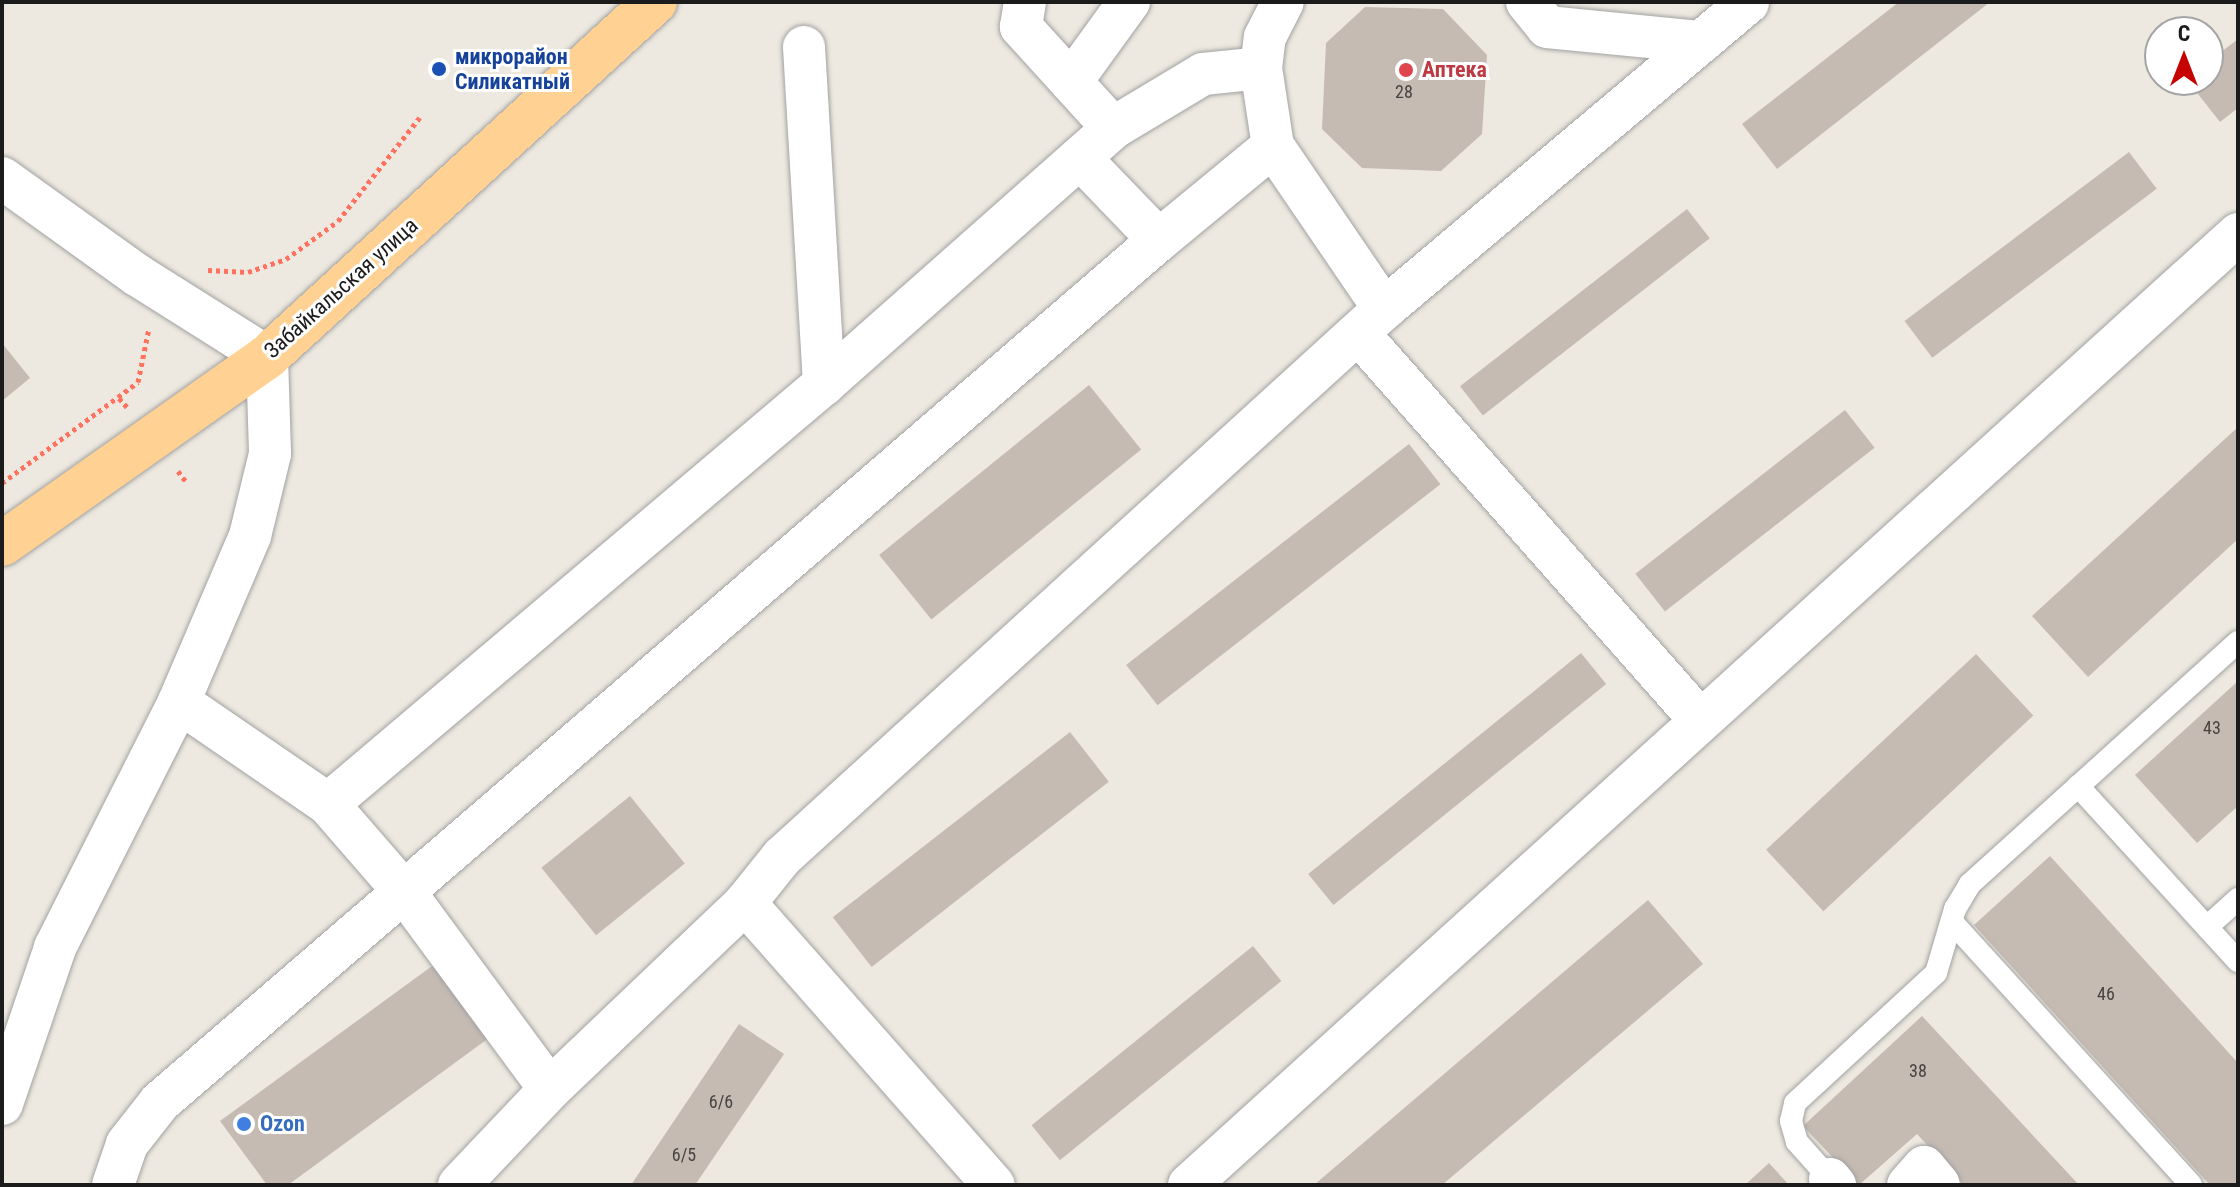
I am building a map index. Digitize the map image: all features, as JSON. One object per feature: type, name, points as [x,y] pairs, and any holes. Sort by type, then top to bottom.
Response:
[{"type":"main road","name":"Забайкальская улица","points":[[2,544],[267,357],[655,2]]},
{"type":"street","points":[[1025,2],[1021,27],[1113,128]]},
{"type":"street","points":[[1071,82],[1129,2]]},
{"type":"street","points":[[1283,2],[1265,37],[1261,68],[1273,146],[1371,321],[1700,720]]},
{"type":"street","points":[[1527,2],[1547,27],[1701,42]]},
{"type":"street","points":[[459,1185],[550,1089],[745,903],[782,857],[1371,321],[1743,4]]},
{"type":"street","points":[[804,47],[824,384]]},
{"type":"street","points":[[328,804],[824,384],[1113,128],[1203,74],[1261,68]]},
{"type":"street","points":[[113,1185],[127,1144],[160,1102],[406,894],[1159,240],[1273,146]]},
{"type":"street","points":[[1080,158],[1159,240]]},
{"type":"street","points":[[2,178],[137,275],[267,357],[270,454],[250,536],[179,702],[55,948],[2,1104]]},
{"type":"street","points":[[1189,1185],[2238,234]]},
{"type":"street","points":[[179,702],[328,804],[406,894],[550,1089]]},
{"type":"street","points":[[745,903],[994,1185]]},
{"type":"street","points":[[1908,1185],[1924,1167],[1939,1185]]},
{"type":"lane","points":[[1832,1182],[1797,1142],[1791,1121],[1795,1103],[1929,981],[1942,961],[1952,922],[1970,884],[2238,642]]},
{"type":"lane","points":[[2078,786],[2238,961]]},
{"type":"lane","points":[[2207,927],[2238,899]]},
{"type":"lane","points":[[1952,922],[2191,1185]]},
{"type":"path","points":[[2,483],[118,397]]},
{"type":"building","points":[[1899,2],[1990,2],[1777,169],[1742,124]]},
{"type":"building","points":[[1365,7],[1443,9],[1487,55],[1482,134],[1441,171],[1362,168],[1322,129],[1326,43]]},
{"type":"building","points":[[2238,39],[2238,108],[2220,122],[2200,96],[2224,96],[2224,50]]},
{"type":"building","points":[[2129,152],[2157,189],[1932,358],[1905,321]]},
{"type":"building","points":[[1687,209],[1710,238],[1483,415],[1460,386]]},
{"type":"building","points":[[2,343],[30,378],[2,401]]},
{"type":"building","points":[[1089,385],[1141,450],[931,619],[879,555]]},
{"type":"building","points":[[1845,410],[1875,448],[1665,612],[1635,574]]},
{"type":"building","points":[[2238,427],[2238,539],[2088,677],[2032,616]]},
{"type":"building","points":[[1409,444],[1440,484],[1158,705],[1126,665]]},
{"type":"building","points":[[1581,653],[1606,684],[1333,905],[1308,874]]},
{"type":"building","points":[[1976,654],[2033,715],[1823,911],[1766,850]]},
{"type":"building","points":[[2238,681],[2238,806],[2197,843],[2135,775]]},
{"type":"building","points":[[1070,732],[1109,782],[872,967],[833,917]]},
{"type":"building","points":[[630,796],[685,864],[596,935],[541,868]]},
{"type":"building","points":[[2050,856],[2238,1063],[2238,1185],[2210,1185],[1974,925]]},
{"type":"building","points":[[1648,900],[1703,964],[1442,1185],[1314,1185]]},
{"type":"building","points":[[1253,946],[1281,981],[1060,1160],[1032,1125]]},
{"type":"building","points":[[443,958],[497,1032],[288,1185],[267,1185],[220,1121]]},
{"type":"building","points":[[1922,1016],[2079,1185],[1964,1185],[1917,1134],[1859,1185],[1803,1126]]},
{"type":"building","points":[[739,1024],[784,1054],[695,1185],[631,1185]]},
{"type":"building","points":[[1769,1163],[1789,1185],[1745,1185]]},
{"type":"place","name":"микрорайон Силикатный","points":[[439,69]]},
{"type":"place","name":"Аптека","points":[[1406,70]]},
{"type":"place","name":"Ozon","points":[[244,1124]]}]
